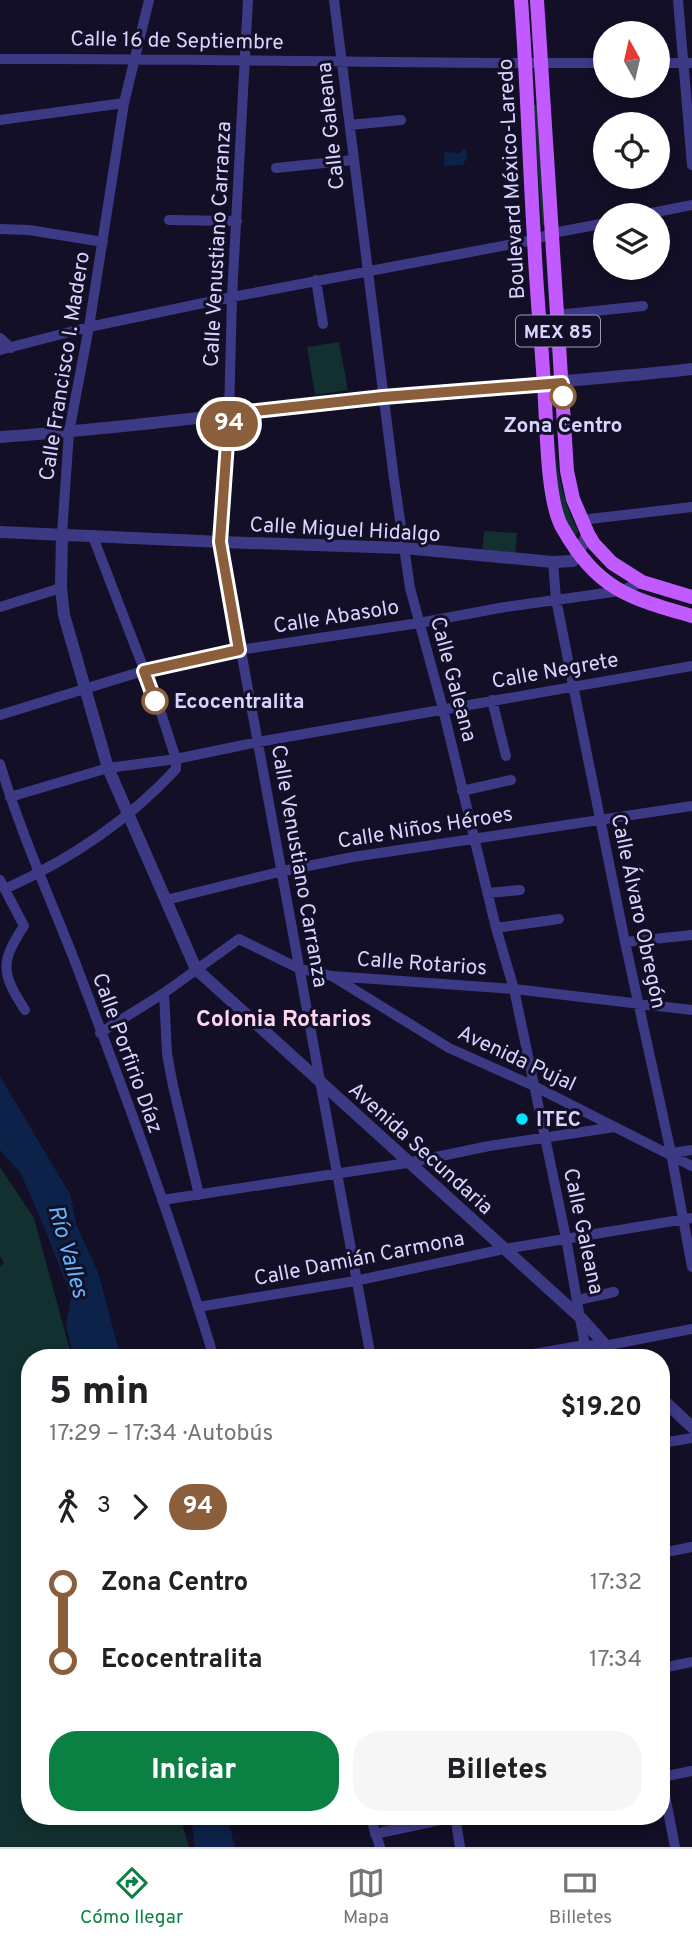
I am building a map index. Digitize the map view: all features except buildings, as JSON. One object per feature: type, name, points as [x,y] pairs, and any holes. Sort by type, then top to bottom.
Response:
[{"type":"main road","name":"Boulevard México-Laredo","points":[[521,0],[533,63],[553,233],[567,471],[581,520],[594,544],[612,563],[642,582],[692,597]]},
{"type":"main road","name":"Boulevard México-Laredo","points":[[537,0],[533,63],[534,240],[555,506],[561,525],[579,552],[604,581],[644,602],[692,616]]},
{"type":"street","name":"Calle Francisco I. Madero","points":[[149,0],[124,103],[89,327],[69,432],[61,588],[64,615],[108,768],[196,969]]},
{"type":"street","name":"Calle Venustiano Carranza","points":[[248,0],[232,297],[229,414],[220,542],[258,742],[264,788],[283,871],[298,968],[369,1349]]},
{"type":"street","name":"Calle Galeana","points":[[334,0],[404,548],[419,622],[496,928],[514,989],[566,1238],[586,1349]]},
{"type":"street","points":[[678,0],[688,63],[692,165]]},
{"type":"street","name":"Calle 16 de Septiembre","points":[[0,59],[593,63]]},
{"type":"street","points":[[670,63],[688,63]]},
{"type":"street","points":[[0,120],[124,103]]},
{"type":"street","points":[[350,125],[401,120]]},
{"type":"street","points":[[276,168],[353,160]]},
{"type":"street","points":[[670,209],[692,205]]},
{"type":"street","points":[[169,220],[237,221]]},
{"type":"street","points":[[0,350],[89,327],[367,270],[534,240],[553,233],[593,225]]},
{"type":"street","points":[[0,229],[29,230],[103,242]]},
{"type":"street","points":[[316,280],[323,324]]},
{"type":"street","points":[[557,315],[643,306]]},
{"type":"street","points":[[0,338],[11,348]]},
{"type":"street","points":[[0,437],[69,432],[383,397],[562,383],[692,369]]},
{"type":"street","points":[[581,520],[692,507]]},
{"type":"street","name":"Calle Miguel Hidalgo","points":[[0,532],[404,548],[553,562],[573,561],[579,552]]},
{"type":"street","points":[[579,552],[588,534]]},
{"type":"street","points":[[25,1010],[6,979],[4,955],[9,944],[24,926],[2,885],[38,874],[129,814],[177,769],[177,759],[93,537]]},
{"type":"street","name":"Calle Álvaro Obregón","points":[[553,562],[556,599],[625,942],[687,1219],[692,1267]]},
{"type":"street","name":"Calle Abasolo","points":[[0,715],[144,671],[239,650],[620,591],[642,582]]},
{"type":"street","points":[[0,607],[61,588]]},
{"type":"street","name":"Calle Negrete","points":[[10,797],[108,768],[177,759],[573,685],[692,666]]},
{"type":"street","points":[[492,700],[506,756]]},
{"type":"street","name":"Calle Porfirio Díaz","points":[[0,764],[38,874],[62,927],[162,1200],[211,1349]]},
{"type":"street","points":[[462,791],[511,780]]},
{"type":"street","name":"Calle Niños Héroes","points":[[166,900],[283,871],[475,838],[692,806]]},
{"type":"street","points":[[488,893],[520,890]]},
{"type":"street","points":[[496,928],[559,919]]},
{"type":"street","points":[[625,942],[692,935]]},
{"type":"street","name":"Calle Rotarios","points":[[100,1033],[164,993],[239,939],[298,968],[332,976],[514,989],[639,1006],[692,1010]]},
{"type":"street","name":"Avenida Secundaria","points":[[196,969],[582,1319],[607,1349]]},
{"type":"street","name":"Avenida Pujal","points":[[332,976],[449,1048],[534,1086],[671,1153],[692,1166]]},
{"type":"street","points":[[164,993],[169,1065],[199,1195]]},
{"type":"street","points":[[162,1200],[407,1163],[544,1137],[615,1127]]},
{"type":"street","points":[[671,1153],[692,1150]]},
{"type":"street","name":"Calle Damián Carmona","points":[[198,1307],[355,1281],[505,1248],[687,1219]]},
{"type":"street","points":[[578,1300],[614,1292]]},
{"type":"street","points":[[562,1349],[585,1345],[604,1346],[692,1329]]},
{"type":"street","points":[[670,1406],[692,1427]]},
{"type":"street","points":[[670,1442],[692,1438]]},
{"type":"street","points":[[670,1551],[692,1547]]},
{"type":"street","points":[[670,1666],[692,1662]]},
{"type":"street","points":[[670,1777],[692,1771]]},
{"type":"street","points":[[670,1821],[675,1847]]},
{"type":"street","points":[[372,1825],[380,1847]]},
{"type":"street","points":[[375,1834],[418,1825]]},
{"type":"street","points":[[457,1825],[460,1847]]},
{"type":"green space","points":[[533,105],[537,105],[545,226],[542,224]]},
{"type":"green space","points":[[339,342],[348,390],[315,395],[307,347]]},
{"type":"green space","points":[[551,395],[557,465],[565,499],[578,531],[575,538],[563,512],[556,486]]},
{"type":"green space","points":[[484,531],[517,533],[515,556],[482,553]]},
{"type":"green space","points":[[0,1167],[34,1218],[70,1349],[21,1349],[21,1825],[182,1825],[189,1847],[0,1847],[0,1267],[4,1263],[0,1256]]},
{"type":"water","points":[[466,149],[467,157],[463,165],[444,166],[445,152],[460,153]]},
{"type":"water","name":"Río Valles","points":[[0,1076],[71,1196],[76,1224],[98,1272],[119,1349],[72,1349],[66,1325],[71,1297],[20,1172],[0,1150]]},
{"type":"water","points":[[192,1825],[229,1825],[235,1847],[195,1847]]},
{"type":"bus line","name":"94","points":[[155,701],[144,671],[239,650],[220,542],[229,414],[383,397],[562,383],[563,396]]},
{"type":"place","name":"Zona Centro","points":[[563,396]]},
{"type":"place","name":"Ecocentralita","points":[[155,701]]},
{"type":"place","name":"ITEC","points":[[522,1119]]},
{"type":"district","name":"Colonia Rotarios","points":[[284,1018]]}]
